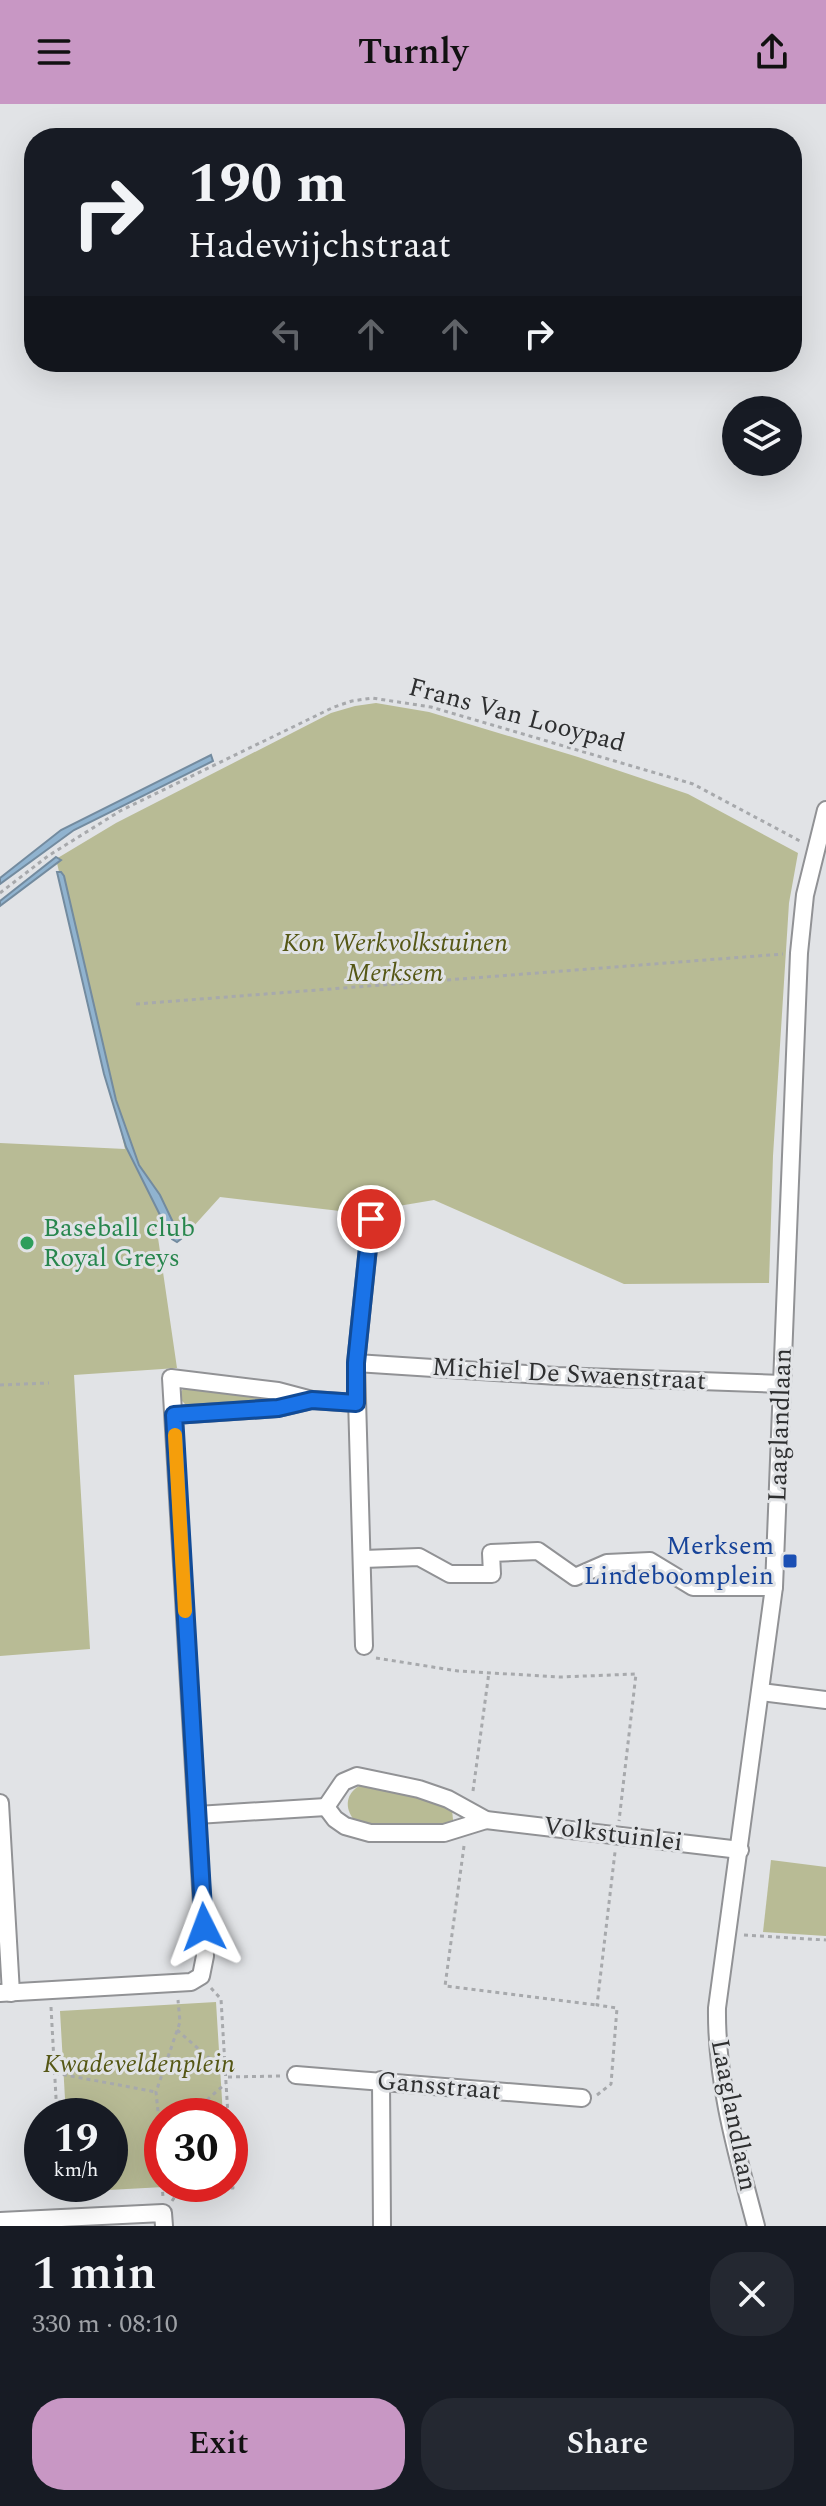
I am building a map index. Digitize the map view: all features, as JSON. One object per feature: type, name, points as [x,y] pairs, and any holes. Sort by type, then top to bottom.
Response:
[{"type":"street","name":"Laaglandlaan","points":[[756,2226],[734,2141],[718,2051],[717,2008],[774,1587],[799,953],[805,895],[826,810]]},
{"type":"street","points":[[364,1646],[356,1363],[371,1219]]},
{"type":"street","name":"Michiel De Swaenstraat","points":[[356,1363],[557,1376],[782,1384]]},
{"type":"street","points":[[0,1803],[5,1993],[177,1984],[191,1982],[201,1976],[205,1956],[171,1378],[278,1391],[312,1400],[356,1403]]},
{"type":"street","points":[[174,1415],[278,1408],[312,1400]]},
{"type":"street","points":[[363,1559],[419,1557],[450,1574],[492,1574],[491,1553],[538,1551],[575,1577],[607,1563],[650,1561],[693,1587],[774,1587]]},
{"type":"street","points":[[761,1692],[826,1700]]},
{"type":"street","name":"Volkstuinlei","points":[[326,1807],[343,1782],[357,1776],[419,1789],[448,1799],[468,1819],[740,1850]]},
{"type":"street","points":[[197,1815],[326,1807],[345,1826],[370,1833],[444,1833],[468,1819]]},
{"type":"street","name":"Gansstraat","points":[[296,2075],[582,2098]]},
{"type":"street","points":[[381,2080],[382,2226]]},
{"type":"street","points":[[0,2221],[164,2220]]},
{"type":"path","name":"Frans Van Looypad","points":[[0,893],[48,856],[120,811],[334,707],[372,698],[431,707],[693,784],[816,850]]},
{"type":"path","points":[[136,1004],[799,953]]},
{"type":"path","points":[[0,1385],[49,1383]]},
{"type":"path","points":[[364,1646],[359,1654],[458,1671],[560,1677],[636,1674],[597,2005]]},
{"type":"path","points":[[489,1672],[445,1986],[617,2008],[611,2084],[598,2094],[582,2098]]},
{"type":"path","points":[[729,1935],[826,1940]]},
{"type":"path","points":[[201,1976],[221,1999],[227,2098]]},
{"type":"path","points":[[157,2098],[156,2092],[180,2022],[177,1984]]},
{"type":"path","points":[[50,1991],[56,2098]]},
{"type":"path","points":[[177,2030],[226,2074],[296,2075]]},
{"type":"path","points":[[55,2073],[156,2092]]},
{"type":"path","points":[[209,2098],[226,2083]]},
{"type":"path","points":[[164,2220],[173,2202]]},
{"type":"green space","name":"Kon Werkvolkstuinen Merksem","points":[[376,703],[429,712],[688,794],[798,853],[789,903],[773,1156],[769,1283],[624,1284],[434,1200],[357,1213],[220,1197],[192,1228],[157,1231],[177,1368],[74,1375],[90,1649],[0,1656],[0,1143],[125,1149],[56,859],[116,823],[331,713]]},
{"type":"green space","points":[[186,1385],[277,1397],[276,1400],[186,1405],[180,1399],[180,1393]]},
{"type":"green space","points":[[359,1786],[432,1801],[452,1809],[453,1820],[437,1827],[365,1825],[356,1822],[348,1803]]},
{"type":"green space","points":[[771,1860],[826,1867],[826,1936],[763,1932]]},
{"type":"green space","name":"Kwadeveldenplein","points":[[216,2002],[222,2098],[144,2098],[144,2188],[128,2189],[128,2098],[65,2098],[60,2011]]},
{"type":"water","points":[[211,755],[213,761],[74,830],[0,884],[0,878],[61,830]]},
{"type":"water","points":[[56,857],[61,860],[0,906],[0,901]]},
{"type":"water","points":[[57,872],[64,876],[116,1100],[139,1165],[160,1195],[181,1239],[177,1242],[172,1239],[126,1147],[104,1074]]},
{"type":"slow traffic","points":[[175,1435],[185,1611]]},
{"type":"place","name":"Baseball club Royal Greys","points":[[27,1243]]},
{"type":"place","name":"Merksem Lindeboomplein","points":[[790,1561]]},
{"type":"route","points":[[204,1927],[174,1415],[278,1408],[312,1400],[356,1403],[356,1363],[371,1219]]}]
